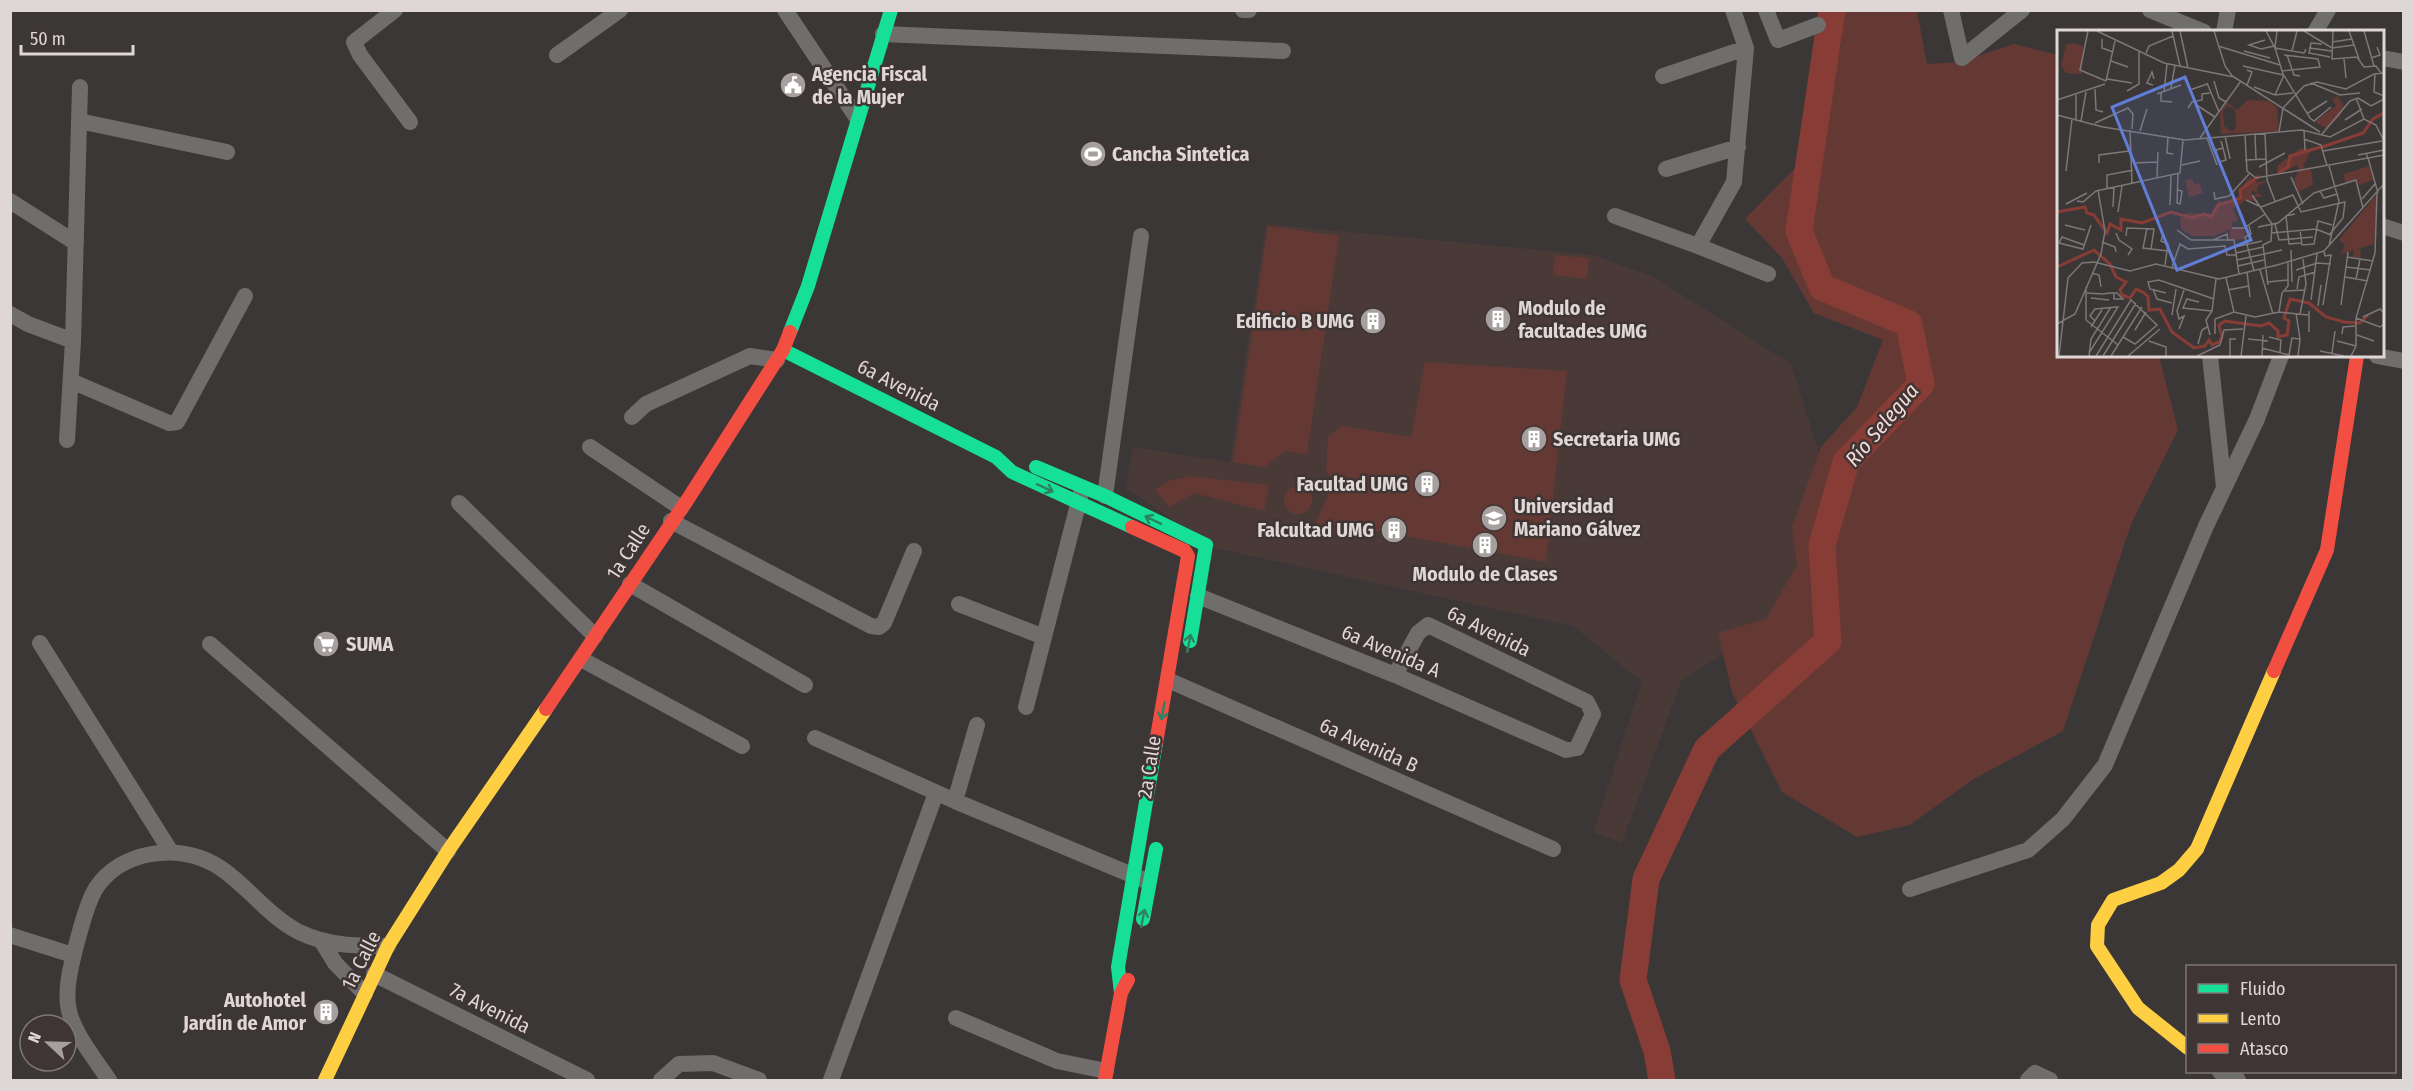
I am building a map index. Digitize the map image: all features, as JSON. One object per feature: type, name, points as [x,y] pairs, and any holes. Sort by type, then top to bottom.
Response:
[{"type":"street","points":[[557,55],[620,10]]},
{"type":"street","points":[[785,10],[857,118]]},
{"type":"street","name":"1a Calle","points":[[325,1080],[388,946],[448,851],[581,659],[780,355],[808,286],[891,10]]},
{"type":"street","points":[[1243,10],[1249,10]]},
{"type":"street","points":[[1698,246],[1734,182],[1746,48],[1733,10]]},
{"type":"street","points":[[1766,10],[1778,40],[1818,25]]},
{"type":"street","points":[[1950,10],[1962,58],[2022,10]]},
{"type":"street","points":[[2150,10],[2199,30]]},
{"type":"street","points":[[2224,30],[2228,10]]},
{"type":"street","points":[[2316,30],[2328,10]]},
{"type":"street","points":[[391,12],[354,42],[360,55],[410,122]]},
{"type":"street","points":[[884,34],[1283,51]]},
{"type":"street","points":[[1663,76],[1746,48]]},
{"type":"street","points":[[2384,58],[2403,62]]},
{"type":"street","points":[[67,440],[74,341],[80,87]]},
{"type":"street","points":[[79,121],[227,152]]},
{"type":"street","points":[[1666,169],[1738,147]]},
{"type":"street","points":[[10,201],[76,243]]},
{"type":"street","points":[[1615,216],[1768,274]]},
{"type":"street","points":[[2384,227],[2403,232]]},
{"type":"street","points":[[1105,496],[1141,236]]},
{"type":"street","points":[[71,381],[169,423],[177,422],[245,296]]},
{"type":"street","points":[[10,314],[28,324],[74,341]]},
{"type":"street","points":[[632,417],[646,404],[750,356],[780,355]]},
{"type":"street","name":"6a Avenida","points":[[780,355],[996,457],[1016,459],[1185,551]]},
{"type":"street","points":[[2210,357],[2224,488]]},
{"type":"street","points":[[1910,889],[2028,850],[2052,831],[2106,765],[2224,488],[2257,419],[2281,357]]},
{"type":"street","points":[[2186,1046],[2138,1008],[2097,946],[2098,925],[2113,900],[2160,885],[2182,871],[2197,849],[2327,550],[2357,357]]},
{"type":"street","points":[[2382,357],[2403,361]]},
{"type":"street","points":[[590,447],[676,514],[871,627],[879,627],[884,623],[914,551]]},
{"type":"street","points":[[1026,707],[1081,495]]},
{"type":"street","name":"6a Avenida","points":[[1081,495],[1105,496],[1206,545],[1198,596]]},
{"type":"street","points":[[459,503],[595,636]]},
{"type":"street","name":"2a Calle","points":[[1140,937],[1143,880],[1178,683],[1187,562],[1185,551]]},
{"type":"street","points":[[630,584],[805,685]]},
{"type":"street","points":[[1188,651],[1198,596]]},
{"type":"street","name":"6a Avenida A","points":[[1198,596],[1395,675],[1566,750]]},
{"type":"street","points":[[959,603],[1044,637]]},
{"type":"street","name":"6a Avenida","points":[[1395,675],[1418,633],[1428,625],[1587,702],[1593,714],[1577,748],[1566,750]]},
{"type":"street","points":[[40,643],[171,852]]},
{"type":"street","points":[[210,644],[448,851]]},
{"type":"street","points":[[581,659],[742,746]]},
{"type":"street","name":"6a Avenida B","points":[[1178,683],[1553,849]]},
{"type":"street","points":[[955,801],[977,725]]},
{"type":"street","points":[[815,738],[936,793],[1143,880]]},
{"type":"street","points":[[831,1080],[936,793]]},
{"type":"street","name":"2a Calle","points":[[1106,1076],[1121,993],[1118,967],[1158,835]]},
{"type":"street","points":[[109,1080],[77,1034],[68,1014],[66,994],[73,955],[87,906],[96,889],[108,875],[124,863],[171,852],[193,855],[216,865],[275,916],[299,932],[342,945],[388,946]]},
{"type":"street","points":[[10,935],[73,955]]},
{"type":"street","points":[[321,940],[335,963],[364,994]]},
{"type":"street","name":"2a Calle","points":[[1121,993],[1133,970]]},
{"type":"street","name":"7a Avenida","points":[[374,974],[587,1080]]},
{"type":"street","points":[[956,1018],[1057,1061],[1106,1076]]},
{"type":"street","points":[[661,1080],[679,1064],[712,1063],[759,1080]]},
{"type":"street","points":[[2028,1080],[2035,1073],[2050,1080]]},
{"type":"street","points":[[2224,1073],[2238,1080]]},
{"type":"shaded area","points":[[1826,11],[1838,11],[1820,132],[1827,121],[1842,37],[1841,11],[1917,11],[1927,64],[1960,62],[2014,44],[2057,55],[2057,357],[2159,357],[2178,430],[2131,524],[2063,731],[1972,780],[1910,825],[1857,837],[1782,792],[1732,692],[1718,633],[1766,619],[1797,565],[1792,527],[1821,447],[1857,407],[1883,340],[1814,313],[1782,258],[1745,219],[1799,164],[1812,120]]},
{"type":"shaded area","name":"Universidad Mariano Gálvez","points":[[1266,224],[1593,255],[1654,277],[1791,364],[1826,475],[1802,588],[1755,634],[1681,681],[1622,843],[1593,832],[1642,682],[1573,626],[1215,548],[1126,488],[1133,447],[1230,462]]},
{"type":"shaded area","points":[[1268,226],[1339,236],[1307,454],[1285,451],[1265,467],[1233,462]]},
{"type":"shaded area","points":[[1555,255],[1589,258],[1587,279],[1553,275]]},
{"type":"shaded area","points":[[1425,362],[1567,371],[1546,562],[1366,529],[1359,540],[1315,527],[1331,485],[1332,478],[1326,472],[1328,437],[1342,426],[1411,437]]},
{"type":"shaded area","points":[[1190,476],[1269,485],[1264,511],[1194,493],[1170,507],[1155,490],[1169,481]]},
{"type":"shaded area","points":[[1298,486],[1308,490],[1312,500],[1308,510],[1298,514],[1288,510],[1284,500],[1288,490]]},
{"type":"waterway","name":"Río Selegua","points":[[1662,1080],[1657,1051],[1633,980],[1646,879],[1707,749],[1828,641],[1822,545],[1846,462],[1921,384],[1909,324],[1822,287],[1799,231],[1832,10]]},
{"type":"traffic: fast","points":[[790,332],[808,286],[891,10]]},
{"type":"traffic: fast","points":[[783,350],[996,457],[1012,472],[1132,527]]},
{"type":"traffic: fast","points":[[1036,467],[1105,496],[1206,545],[1190,641]]},
{"type":"traffic: fast","points":[[1121,993],[1118,967],[1156,743]]},
{"type":"traffic: fast","points":[[1143,919],[1156,849]]},
{"type":"traffic: slow","points":[[2186,1046],[2138,1008],[2097,946],[2098,925],[2113,900],[2161,883],[2179,870],[2197,849],[2274,671]]},
{"type":"traffic: slow","points":[[325,1080],[388,946],[448,851],[546,709]]},
{"type":"traffic: jam","points":[[546,709],[688,499],[783,350],[790,332]]},
{"type":"traffic: jam","points":[[2274,671],[2327,550],[2357,357]]},
{"type":"traffic: jam","points":[[1132,527],[1185,551],[1188,556],[1156,743]]},
{"type":"traffic: jam","points":[[1105,1080],[1121,993],[1128,980]]},
{"type":"place","name":"Agencia Fiscal de la Mujer","points":[[793,85]]},
{"type":"place","name":"Cancha Sintetica","points":[[1093,154]]},
{"type":"place","name":"Modulo de facultades UMG","points":[[1498,319]]},
{"type":"place","name":"Edificio B UMG","points":[[1373,321]]},
{"type":"place","name":"Secretaria UMG","points":[[1534,439]]},
{"type":"place","name":"Facultad UMG","points":[[1427,484]]},
{"type":"place","name":"Universidad Mariano Gálvez","points":[[1494,518]]},
{"type":"place","name":"Falcultad UMG","points":[[1394,530]]},
{"type":"place","name":"Modulo de Clases","points":[[1485,545]]},
{"type":"place","name":"SUMA","points":[[326,644]]},
{"type":"place","name":"Autohotel Jardín de Amor","points":[[326,1012]]}]
